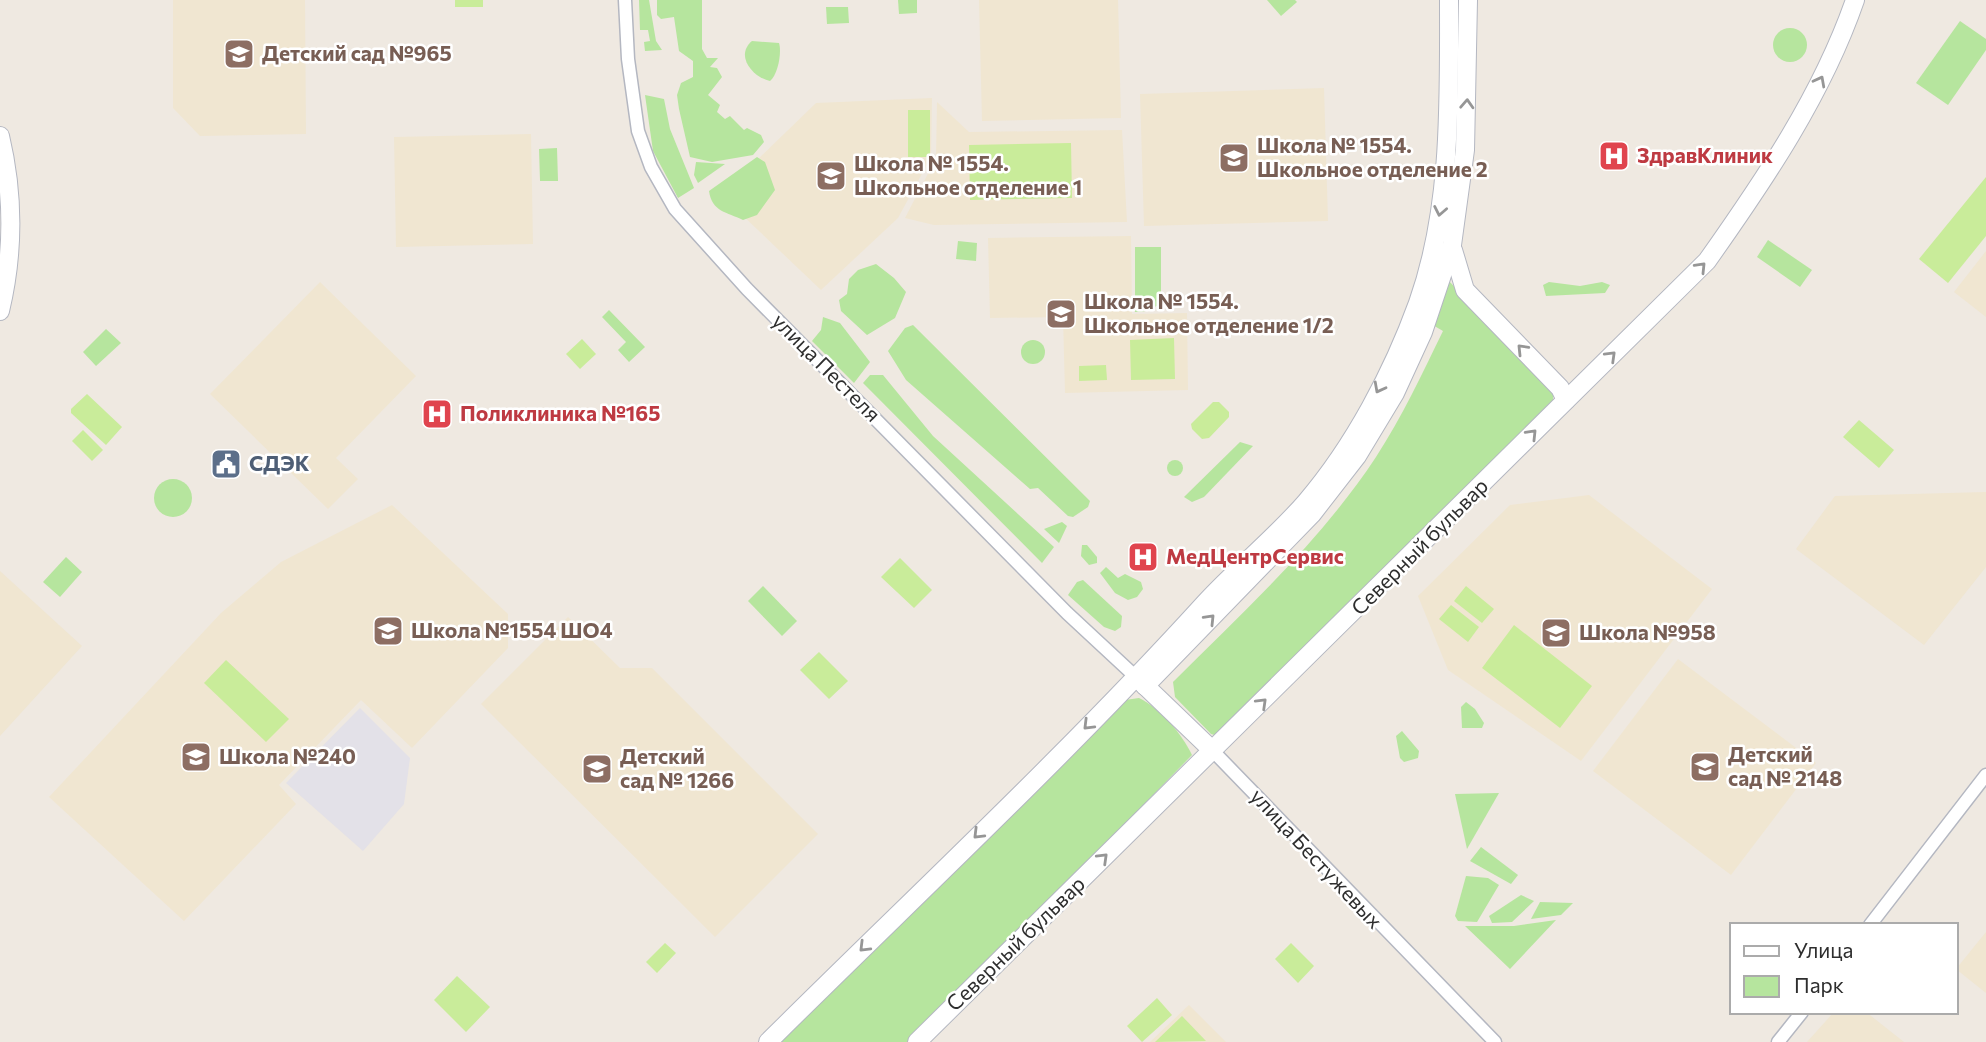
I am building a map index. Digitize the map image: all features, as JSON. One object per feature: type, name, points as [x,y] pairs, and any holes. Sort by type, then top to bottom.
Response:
[{"type":"main road","points":[[1141,682],[1211,597],[1307,501],[1350,440],[1409,326],[1432,256],[1442,200],[1446,147],[1449,0]]},
{"type":"main road","points":[[768,1042],[1312,514],[1357,456],[1395,393],[1437,295],[1452,245],[1465,150],[1468,0]]},
{"type":"main road","name":"Северный бульвар","points":[[916,1042],[1707,261],[1752,197],[1804,112],[1839,46],[1855,0]]},
{"type":"main road","points":[[0,136],[9,173],[11,205],[7,283],[0,311]]},
{"type":"main road","points":[[1452,245],[1465,290],[1560,388],[1566,400]]},
{"type":"main road","name":"улица Бестужевых","points":[[1141,682],[1213,751]]},
{"type":"street","name":"улица Пестеля","points":[[625,0],[628,59],[638,131],[650,167],[675,209],[757,299],[1067,613],[1141,682]]},
{"type":"street","name":"улица Бестужевых","points":[[1213,751],[1495,1042]]},
{"type":"street","points":[[1872,923],[1986,775]]},
{"type":"street","points":[[1778,1042],[1800,1014]]},
{"type":"shaded area","name":"Детский сад №965","points":[[173,0],[305,0],[306,134],[200,136],[173,108]]},
{"type":"shaded area","points":[[979,0],[1118,0],[1121,118],[982,121]]},
{"type":"shaded area","name":"Школа № 1554. Школьное отделение 2","points":[[1324,88],[1328,221],[1144,226],[1140,94]]},
{"type":"shaded area","name":"Школа № 1554. Школьное отделение 1","points":[[932,98],[931,157],[898,218],[821,290],[721,195],[816,103]]},
{"type":"shaded area","name":"Школа № 1554. Школьное отделение 1","points":[[937,102],[969,132],[1122,130],[1127,222],[934,225],[905,218],[936,158]]},
{"type":"shaded area","points":[[531,134],[533,244],[396,247],[394,137]]},
{"type":"shaded area","name":"Школа № 1554. Школьное отделение 1/2","points":[[1131,236],[1132,314],[1187,313],[1188,390],[1065,393],[1063,317],[990,318],[988,238]]},
{"type":"shaded area","points":[[1986,251],[1986,317],[1954,292]]},
{"type":"shaded area","points":[[320,282],[416,376],[336,458],[358,479],[328,509],[210,394]]},
{"type":"shaded area","points":[[1986,492],[1986,567],[1924,645],[1796,549],[1835,496]]},
{"type":"shaded area","name":"Школа №958","points":[[1589,495],[1712,589],[1581,761],[1448,670],[1418,596],[1510,505]]},
{"type":"shaded area","points":[[392,505],[508,614],[508,648],[412,748],[361,700],[279,785],[296,804],[184,921],[49,797],[221,613],[281,562]]},
{"type":"shaded area","points":[[0,571],[82,646],[0,736]]},
{"type":"shaded area","points":[[568,617],[620,668],[652,668],[818,834],[715,937],[481,704]]},
{"type":"shaded area","name":"Детский сад № 2148","points":[[1678,659],[1816,763],[1731,875],[1593,771]]},
{"type":"shaded area","points":[[360,708],[410,758],[404,804],[363,851],[286,783]]},
{"type":"shaded area","points":[[1986,932],[1986,993],[1958,971],[1958,967]]},
{"type":"shaded area","points":[[1189,1005],[1226,1042],[1150,1042]]},
{"type":"shaded area","points":[[1832,1014],[1869,1014],[1904,1042],[1807,1042]]},
{"type":"green space","points":[[455,0],[483,0],[483,7],[455,7]]},
{"type":"green space","points":[[639,0],[649,0],[656,41],[662,50],[645,51],[644,42],[650,41],[648,30],[640,30]]},
{"type":"green space","points":[[657,0],[702,0],[702,49],[707,58],[718,58],[710,67],[717,68],[722,77],[708,95],[720,105],[717,112],[725,119],[730,116],[744,130],[747,128],[761,135],[764,142],[753,155],[712,162],[690,157],[677,95],[681,83],[693,77],[693,61],[679,51],[674,17],[661,19],[657,15]]},
{"type":"green space","points":[[898,0],[917,0],[917,13],[899,14]]},
{"type":"green space","points":[[1267,0],[1295,0],[1297,2],[1281,16]]},
{"type":"green space","points":[[826,7],[848,7],[849,23],[827,24]]},
{"type":"green space","points":[[1960,21],[1986,39],[1986,50],[1948,105],[1916,83]]},
{"type":"green space","points":[[1790,28],[1802,33],[1807,45],[1802,57],[1790,62],[1778,57],[1773,45],[1778,33]]},
{"type":"green space","points":[[752,41],[779,43],[779,63],[770,81],[758,76],[748,66],[745,53]]},
{"type":"green space","points":[[645,95],[664,99],[670,129],[694,188],[678,198],[653,151]]},
{"type":"green space","points":[[908,110],[930,110],[930,157],[908,157]]},
{"type":"green space","points":[[1071,143],[1072,198],[970,200],[969,145]]},
{"type":"green space","points":[[557,148],[558,181],[540,181],[539,149]]},
{"type":"green space","points":[[757,157],[765,162],[775,190],[757,215],[743,220],[717,207],[709,191]]},
{"type":"green space","points":[[696,162],[725,164],[698,183],[694,175]]},
{"type":"green space","points":[[1986,177],[1986,236],[1948,283],[1919,259]]},
{"type":"green space","points":[[1768,240],[1812,270],[1800,287],[1757,257]]},
{"type":"green space","points":[[958,241],[977,243],[976,261],[956,259]]},
{"type":"green space","points":[[1135,247],[1161,247],[1161,304],[1146,311],[1135,312]]},
{"type":"green space","points":[[876,264],[906,292],[895,318],[867,335],[841,311],[839,300],[847,294],[849,279],[858,270]]},
{"type":"green space","points":[[1448,280],[1553,390],[1553,403],[1218,736],[1211,734],[1175,697],[1173,682],[1306,547],[1376,457],[1403,411],[1443,331],[1431,324]]},
{"type":"green space","points":[[1549,282],[1580,286],[1602,282],[1610,285],[1605,293],[1546,296],[1543,285]]},
{"type":"green space","points":[[609,310],[645,347],[629,362],[618,350],[626,342],[602,317]]},
{"type":"green space","points":[[823,317],[840,323],[870,362],[854,383],[812,341],[821,330]]},
{"type":"green space","points":[[913,325],[1090,501],[1088,507],[1073,517],[1068,516],[1038,488],[1030,489],[906,380],[888,351],[905,328]]},
{"type":"green space","points":[[106,329],[121,343],[96,366],[83,352]]},
{"type":"green space","points":[[1174,338],[1175,379],[1131,380],[1130,340]]},
{"type":"green space","points":[[582,339],[596,354],[580,369],[566,354]]},
{"type":"green space","points":[[1033,340],[1042,343],[1045,352],[1042,361],[1033,364],[1024,361],[1021,352],[1024,343]]},
{"type":"green space","points":[[1106,365],[1107,380],[1079,381],[1079,366]]},
{"type":"green space","points":[[870,375],[883,375],[933,436],[1054,547],[1042,563],[863,383]]},
{"type":"green space","points":[[87,394],[122,427],[106,445],[71,413],[71,409]]},
{"type":"green space","points":[[1213,402],[1219,402],[1229,412],[1229,417],[1209,438],[1202,439],[1192,429],[1191,424]]},
{"type":"green space","points":[[1859,420],[1894,450],[1879,468],[1843,437]]},
{"type":"green space","points":[[83,430],[103,450],[92,461],[72,441]]},
{"type":"green space","points":[[1240,442],[1253,446],[1204,497],[1192,502],[1184,497]]},
{"type":"green space","points":[[1175,460],[1183,468],[1175,476],[1167,468]]},
{"type":"green space","points":[[173,479],[186,485],[192,498],[186,511],[173,517],[160,511],[154,498],[160,485]]},
{"type":"green space","points":[[1062,522],[1067,526],[1059,543],[1044,529]]},
{"type":"green space","points":[[1082,545],[1087,545],[1097,557],[1097,563],[1089,565],[1081,556]]},
{"type":"green space","points":[[66,557],[82,572],[60,597],[43,582]]},
{"type":"green space","points":[[900,558],[932,590],[914,608],[881,577]]},
{"type":"green space","points":[[1106,567],[1118,578],[1125,574],[1141,582],[1143,589],[1137,597],[1128,600],[1115,593],[1100,573]]},
{"type":"green space","points":[[1083,580],[1122,616],[1121,627],[1115,631],[1104,627],[1068,595],[1077,582]]},
{"type":"green space","points":[[763,586],[797,621],[782,636],[748,601]]},
{"type":"green space","points":[[1466,586],[1494,609],[1482,623],[1454,601]]},
{"type":"green space","points":[[1451,605],[1479,627],[1468,642],[1439,619]]},
{"type":"green space","points":[[1514,625],[1592,686],[1560,728],[1482,668]]},
{"type":"green space","points":[[819,652],[848,681],[829,699],[800,670]]},
{"type":"green space","points":[[226,660],[289,719],[266,742],[204,683]]},
{"type":"green space","points":[[1139,698],[1170,722],[1192,755],[912,1042],[780,1042],[1125,700]]},
{"type":"green space","points":[[1466,702],[1475,709],[1484,723],[1482,728],[1462,728],[1461,707]]},
{"type":"green space","points":[[1402,731],[1419,751],[1418,758],[1404,762],[1400,758],[1396,736]]},
{"type":"green space","points":[[1499,793],[1467,849],[1455,794]]},
{"type":"green space","points":[[1481,847],[1518,875],[1511,884],[1470,861]]},
{"type":"green space","points":[[1466,876],[1488,878],[1499,885],[1477,922],[1458,921],[1455,916]]},
{"type":"green space","points":[[1521,895],[1534,901],[1512,922],[1492,923],[1489,916]]},
{"type":"green space","points":[[1540,902],[1573,903],[1561,915],[1531,919]]},
{"type":"green space","points":[[1556,920],[1510,969],[1465,926],[1514,926]]},
{"type":"green space","points":[[665,943],[676,953],[657,973],[646,962]]},
{"type":"green space","points":[[1291,943],[1314,966],[1298,983],[1275,959]]},
{"type":"green space","points":[[457,976],[490,1007],[466,1032],[434,1000]]},
{"type":"green space","points":[[1157,998],[1172,1015],[1142,1042],[1127,1026]]},
{"type":"green space","points":[[1182,1016],[1206,1041],[1155,1042]]},
{"type":"place","name":"Детский сад №965","points":[[239,54]]},
{"type":"place","name":"ЗдравКлиник","points":[[1614,156]]},
{"type":"place","name":"Школа № 1554. Школьное отделение 2","points":[[1234,158]]},
{"type":"place","name":"Школа № 1554. Школьное отделение 1","points":[[831,176]]},
{"type":"place","name":"Школа № 1554. Школьное отделение 1/2","points":[[1061,314]]},
{"type":"place","name":"Поликлиника №165","points":[[437,414]]},
{"type":"place","name":"СДЭК","points":[[226,464]]},
{"type":"place","name":"МедЦентрСервис","points":[[1143,557]]},
{"type":"place","name":"Школа №1554 ШО4","points":[[388,631]]},
{"type":"place","name":"Школа №958","points":[[1556,633]]},
{"type":"place","name":"Школа №240","points":[[196,757]]},
{"type":"place","name":"Детский сад № 2148","points":[[1705,767]]},
{"type":"place","name":"Детский сад № 1266","points":[[597,769]]}]
